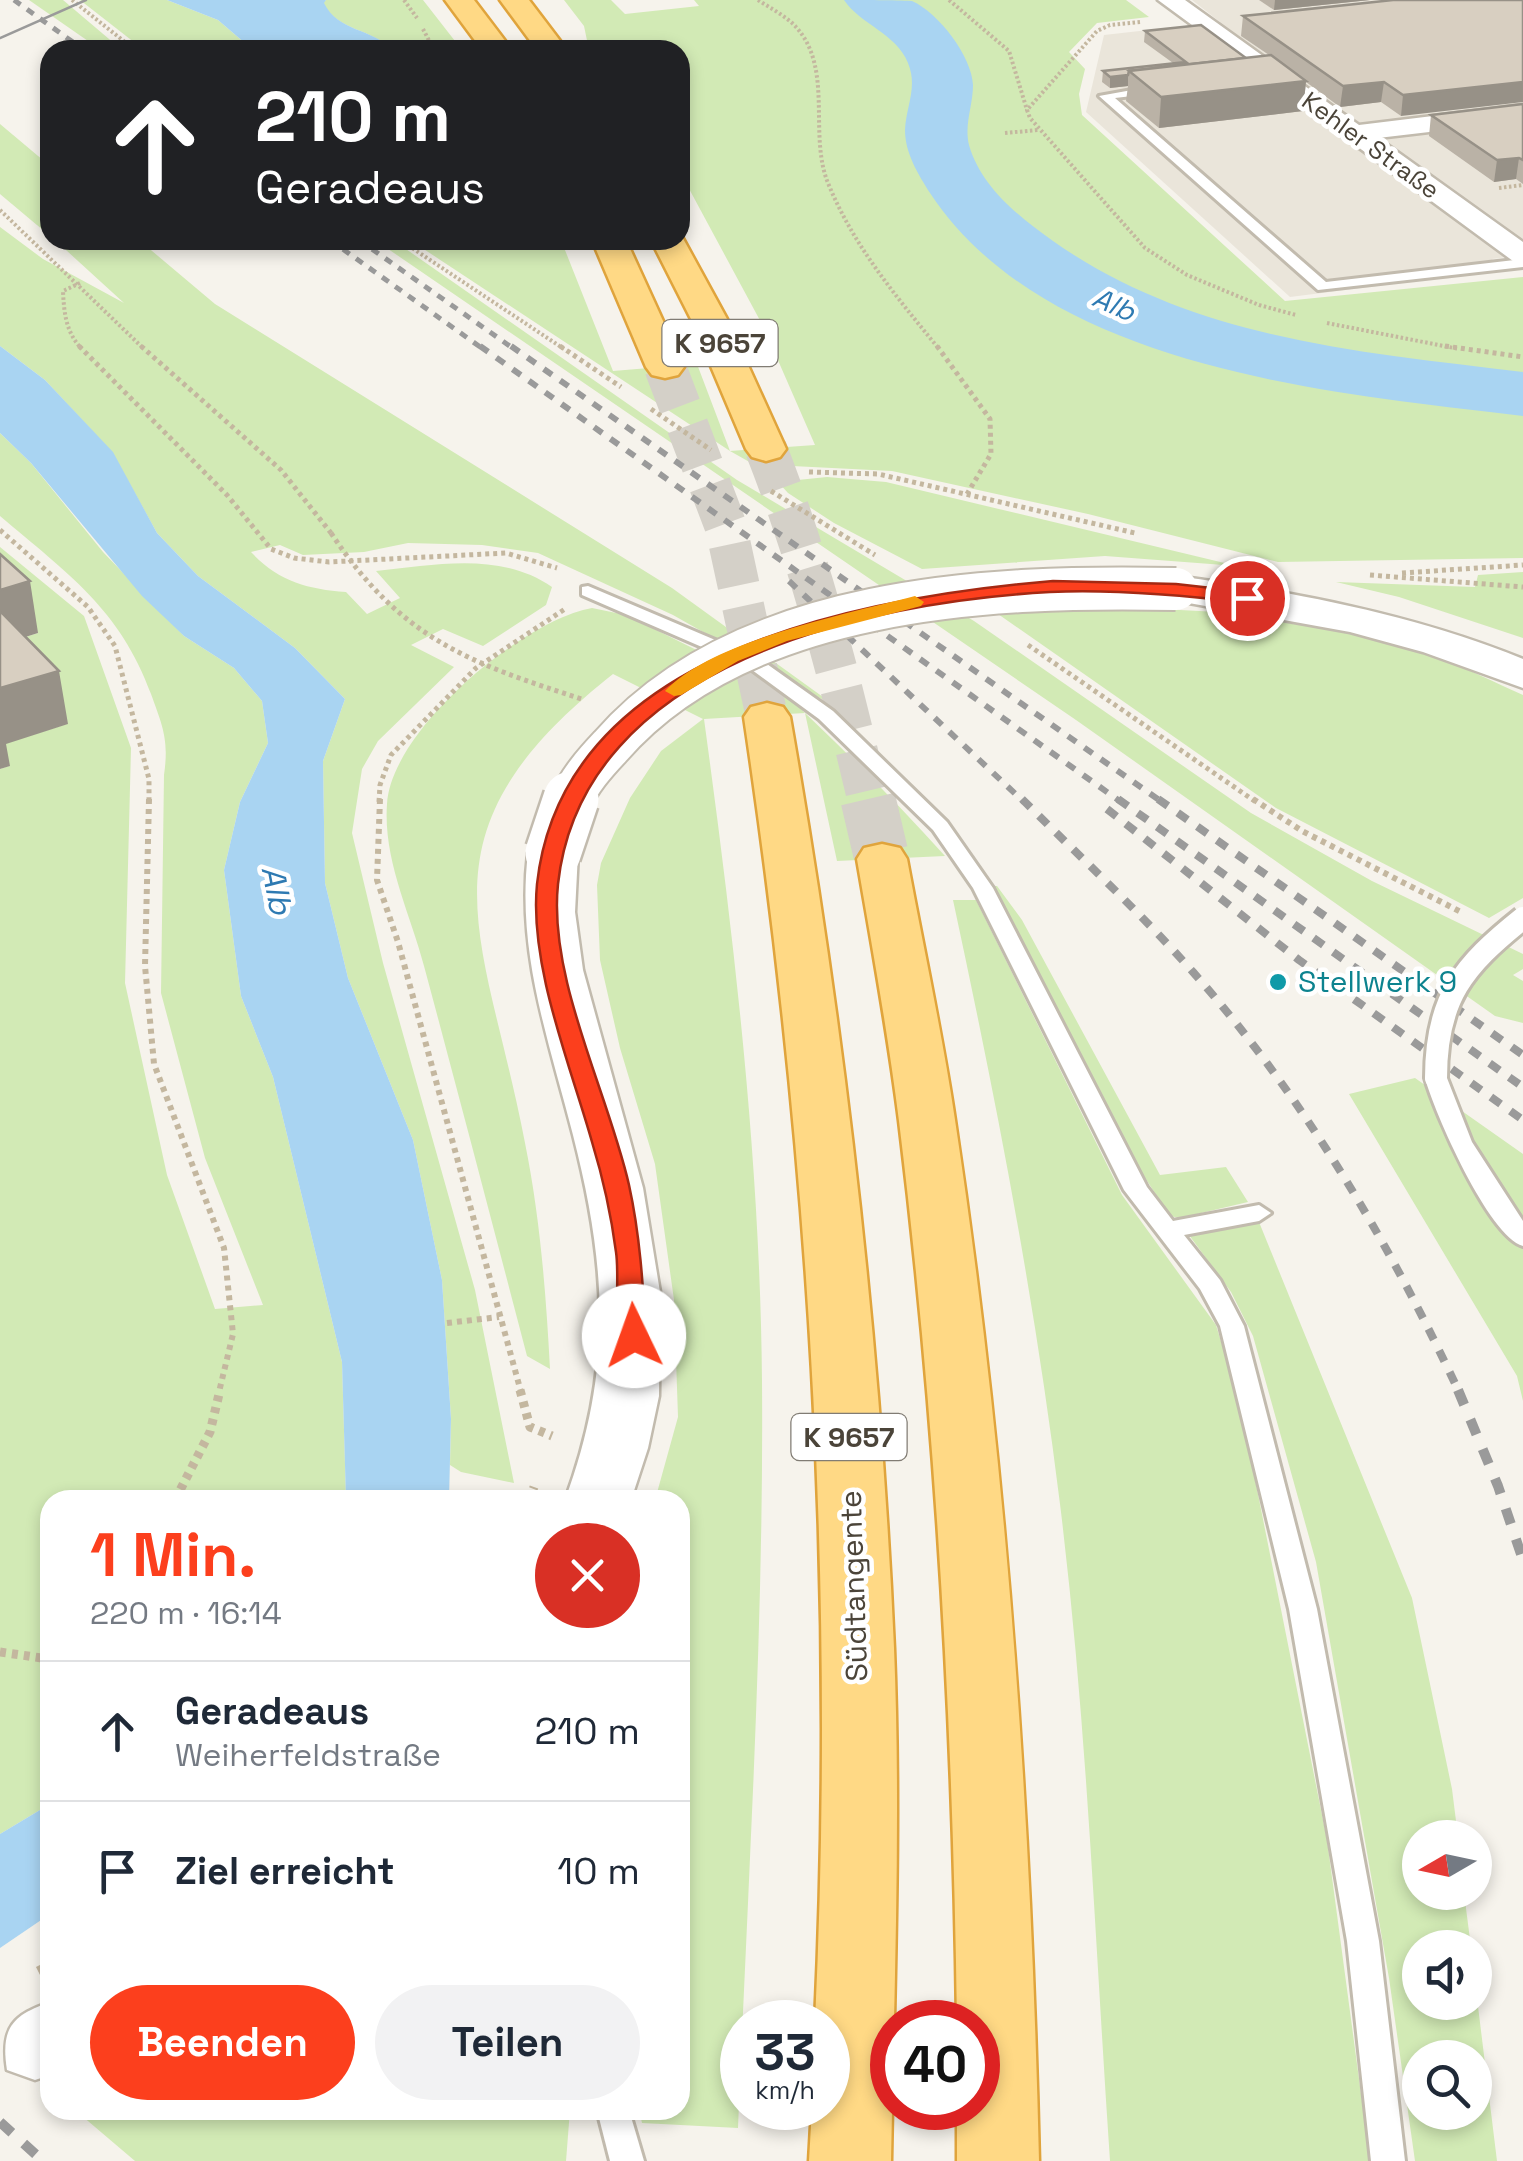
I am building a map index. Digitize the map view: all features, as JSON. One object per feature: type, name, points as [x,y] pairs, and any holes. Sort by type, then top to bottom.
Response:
[{"type":"highway","points":[[459,0],[490,40]]},
{"type":"highway","points":[[514,0],[544,40]]},
{"type":"highway","name":"K 9657","points":[[613,250],[666,367]]},
{"type":"highway","name":"K 9657","points":[[673,250],[709,318],[766,448]]},
{"type":"highway","name":"Südtangente","points":[[767,717],[806,974],[847,1404],[859,1651],[858,1902],[850,2161]]},
{"type":"highway","points":[[882,859],[926,1116],[968,1496],[998,1965],[998,2161]]},
{"type":"street","name":"Kehler Straße","points":[[1170,0],[1266,78],[1353,132],[1523,255]]},
{"type":"street","points":[[1208,28],[1246,24]]},
{"type":"street","points":[[1353,132],[1523,113]]},
{"type":"street","points":[[606,1482],[628,1403],[634,1336],[629,1255],[616,1183],[554,964],[548,884],[565,810],[606,748],[661,700],[748,650],[817,624],[964,594],[1053,586],[1176,589],[1288,604],[1376,624],[1523,675]]},
{"type":"lane","points":[[1162,90],[1105,96],[1323,287],[1523,263]]},
{"type":"lane","points":[[588,591],[754,664],[826,715],[940,826],[983,888],[1136,1190],[1211,1286],[1232,1326],[1303,1609],[1364,1942],[1388,2161]]},
{"type":"lane","points":[[1523,918],[1470,962],[1458,977],[1439,1017],[1434,1044],[1436,1078],[1455,1136],[1478,1176],[1523,1238]]},
{"type":"lane","points":[[1168,1230],[1259,1212]]},
{"type":"lane","points":[[616,2120],[627,2161]]},
{"type":"path","points":[[72,0],[123,40]]},
{"type":"path","points":[[758,0],[796,27],[811,52],[819,87],[816,116],[825,177],[838,208],[867,260],[954,367],[990,419],[991,454],[968,494]]},
{"type":"path","points":[[950,0],[1009,51],[1028,110]]},
{"type":"path","points":[[1004,132],[1040,130]]},
{"type":"path","points":[[0,210],[40,246]]},
{"type":"path","points":[[44,250],[143,348],[281,470],[332,534],[350,566],[402,622],[446,649],[511,676],[595,703]]},
{"type":"path","points":[[80,283],[63,291],[64,315],[72,339],[227,495],[271,548],[294,558],[329,562],[506,553],[555,566],[588,591],[476,668],[391,756],[380,785],[376,880],[398,942],[530,1427],[552,1436],[556,1420]]},
{"type":"path","points":[[798,473],[878,474],[1144,535]]},
{"type":"path","points":[[0,530],[88,606],[114,646],[150,779],[145,966],[154,1064],[224,1248],[233,1334],[210,1432],[180,1490]]},
{"type":"path","points":[[1523,565],[1380,575],[1523,588]]},
{"type":"path","points":[[447,1323],[500,1317]]},
{"type":"path","points":[[0,1652],[40,1658]]},
{"type":"shaded area","points":[[1192,0],[1523,0],[1523,255],[1492,259],[1503,270],[1290,297],[1086,112],[1104,35],[1220,22]]},
{"type":"green space","points":[[29,0],[63,0],[110,40],[87,40]]},
{"type":"green space","points":[[80,0],[167,0],[218,20],[241,40],[131,40]]},
{"type":"green space","points":[[423,0],[454,40],[380,40],[346,25],[323,3]]},
{"type":"green space","points":[[564,0],[611,0],[625,14],[699,6],[694,0],[1126,0],[1149,17],[1097,23],[1069,52],[1085,69],[1079,94],[1082,115],[1285,301],[1523,277],[1523,558],[1278,562],[1088,514],[892,471],[753,464],[730,451],[815,445],[763,326],[690,191],[690,40],[587,40],[584,26]]},
{"type":"green space","points":[[0,124],[40,158],[40,228],[0,194]]},
{"type":"green space","points":[[0,227],[43,259],[124,303],[66,250],[151,250],[215,304],[672,588],[841,710],[673,615],[538,553],[482,545],[408,543],[364,552],[303,555],[280,545],[251,552],[294,582],[346,592],[367,614],[400,598],[376,571],[444,564],[489,565],[511,568],[552,587],[546,605],[483,646],[443,629],[411,645],[454,667],[378,741],[362,769],[352,833],[383,963],[475,1290],[514,1483],[461,1472],[450,1465],[442,1280],[413,1140],[348,978],[325,883],[323,761],[345,699],[295,648],[198,576],[157,533],[112,452],[45,380],[0,346]]},
{"type":"green space","points":[[390,250],[407,250],[737,480],[974,621],[1251,813],[1372,881],[1523,954],[1523,969],[1513,975],[1523,981],[1523,1023],[1495,1016],[1076,720]]},
{"type":"green space","points":[[425,250],[565,250],[613,371],[697,364],[730,451]]},
{"type":"green space","points":[[0,433],[31,463],[103,552],[184,636],[234,668],[262,701],[268,743],[240,802],[224,870],[241,996],[273,1077],[342,1362],[346,1490],[40,1490],[40,1810],[0,1834],[0,769],[9,766],[0,745],[67,724],[0,645],[38,633],[0,598],[0,547],[84,616],[131,748],[125,983],[167,1175],[215,1309],[263,1305],[205,1158],[161,993],[166,752],[162,725],[138,664],[107,615],[69,575],[0,516]]},
{"type":"green space","points":[[827,477],[886,482],[1237,566],[1105,556],[922,569],[834,523],[778,482]]},
{"type":"green space","points":[[1523,572],[1523,638],[1399,597],[1336,582],[1475,587],[1478,575]]},
{"type":"green space","points":[[592,608],[626,615],[785,694],[805,713],[704,719],[744,1049],[756,1214],[762,1381],[761,1567],[743,2000],[720,2000],[720,2127],[641,2120],[690,2120],[690,1490],[658,1490],[678,1417],[674,1300],[655,1164],[620,1048],[600,960],[597,885],[601,863],[630,798],[661,751],[703,719],[613,674],[549,732],[507,785],[485,837],[477,889],[481,943],[530,1171],[542,1255],[550,1369],[527,1356],[389,845],[387,804],[394,775],[411,744],[465,683],[531,633]]},
{"type":"green space","points":[[1079,608],[1170,609],[1307,622],[1395,642],[1523,695],[1523,898],[1489,918],[1276,808],[998,614]]},
{"type":"green space","points":[[805,713],[886,793],[945,856],[837,861]]},
{"type":"green space","points":[[992,886],[997,886],[1022,920],[1160,1175],[1226,1167],[1248,1202],[1180,1218],[1170,1216],[1132,1158]]},
{"type":"green space","points":[[953,900],[976,900],[1122,1195],[1216,1325],[1240,1404],[1327,1840],[1370,2161],[1110,2161],[1084,1750],[1060,1504],[1013,1200]]},
{"type":"green space","points":[[1415,1078],[1523,1154],[1523,1401],[1517,1376],[1349,1094]]},
{"type":"green space","points":[[1259,1222],[1412,1598],[1456,1820],[1402,1820],[1402,1910],[1466,1910],[1469,1930],[1402,1930],[1402,2020],[1480,2020],[1482,2040],[1402,2040],[1402,2070],[1316,1562],[1253,1336],[1231,1292],[1189,1235]]},
{"type":"green space","points":[[87,2120],[569,2120],[566,2161],[135,2161]]},
{"type":"green space","points":[[1492,2120],[1497,2161],[1415,2161],[1411,2130],[1492,2130]]},
{"type":"water","points":[[167,0],[326,0],[330,12],[346,25],[380,40],[241,40],[218,20]]},
{"type":"water","points":[[0,346],[45,380],[113,452],[157,533],[198,576],[295,648],[345,699],[323,761],[325,883],[348,978],[413,1140],[442,1280],[451,1419],[449,1490],[346,1490],[342,1362],[273,1077],[241,996],[224,870],[240,802],[268,743],[262,701],[234,668],[184,636],[142,596],[31,463],[0,433]]},
{"type":"water","points":[[40,1810],[40,1921],[0,1948],[0,1834]]},
{"type":"building","points":[[1393,0],[1523,0],[1523,82],[1403,95],[1384,82],[1343,86],[1243,16]]},
{"type":"building","points":[[1201,25],[1246,58],[1129,71],[1128,75],[1110,77],[1103,71],[1186,62],[1145,31]]},
{"type":"building","points":[[1271,55],[1306,81],[1161,97],[1129,71]]},
{"type":"building","points":[[1523,104],[1523,160],[1497,160],[1431,115]]},
{"type":"building","points":[[0,554],[30,581],[0,590]]},
{"type":"building","points":[[0,611],[59,671],[0,688]]},
{"type":"waterway","name":"Alb","points":[[872,0],[915,31],[938,64],[943,83],[936,122],[937,142],[960,190],[1010,241],[1088,293],[1146,321],[1267,358],[1523,394]]},
{"type":"tunnel","points":[[665,367],[726,527],[767,717]]},
{"type":"tunnel","points":[[766,449],[811,580],[869,802]]},
{"type":"tunnel","points":[[868,799],[882,859]]},
{"type":"tram line","points":[[0,38],[86,0]]},
{"type":"railway","points":[[14,0],[70,40]]},
{"type":"railway","points":[[344,250],[483,349]]},
{"type":"railway","points":[[373,250],[514,349]]},
{"type":"railway","points":[[480,346],[1121,802]]},
{"type":"railway","points":[[511,346],[1162,802]]},
{"type":"railway","points":[[789,581],[1024,802]]},
{"type":"railway","points":[[1022,799],[1172,949],[1271,1069],[1373,1226],[1459,1392]]},
{"type":"railway","points":[[1118,799],[1523,1087]]},
{"type":"railway","points":[[1158,799],[1523,1055]]},
{"type":"railway","points":[[1107,809],[1299,960],[1523,1120]]},
{"type":"railway","points":[[1458,1390],[1498,1486],[1523,1560]]},
{"type":"railway","points":[[0,2122],[43,2161]]},
{"type":"slow traffic","points":[[674,691],[732,658],[780,637],[817,624],[915,602]]},
{"type":"place","name":"Stellwerk 9","points":[[1278,982]]},
{"type":"route","points":[[634,1336],[629,1255],[616,1183],[565,1011],[554,964],[549,916],[548,884],[565,810],[606,748],[631,722],[688,681],[780,637],[860,613],[964,594],[1053,586],[1176,589],[1247,598]]}]
